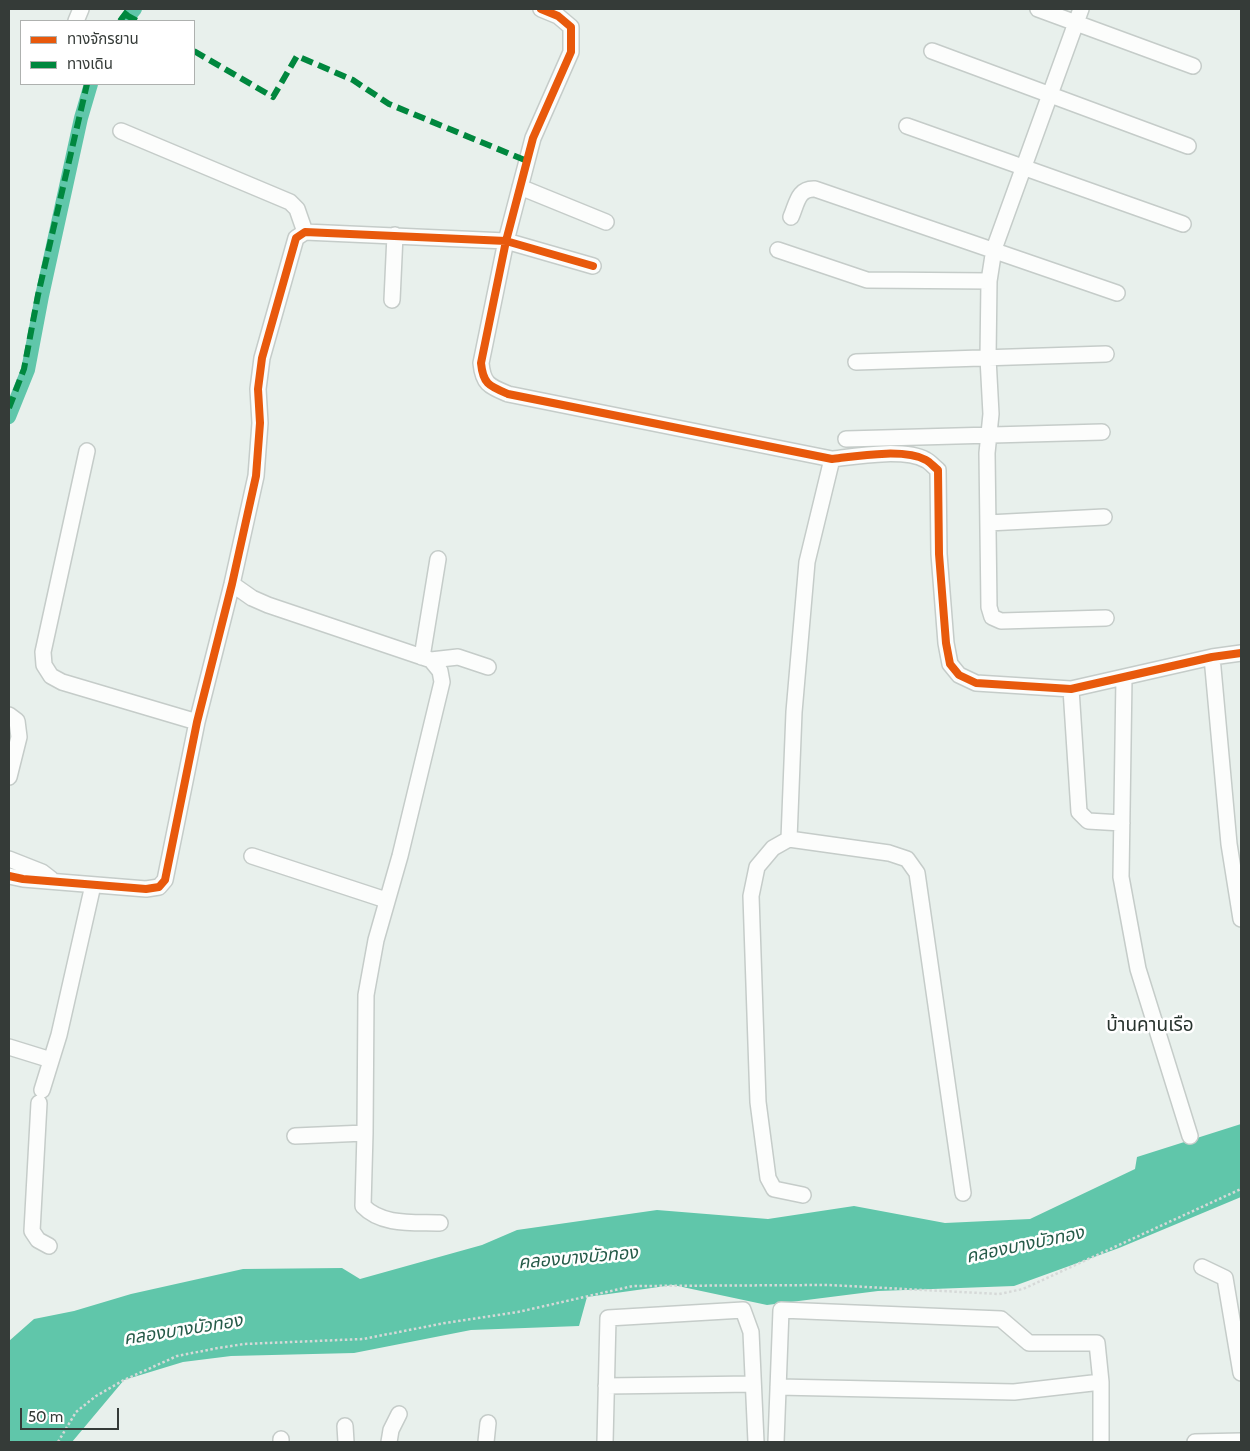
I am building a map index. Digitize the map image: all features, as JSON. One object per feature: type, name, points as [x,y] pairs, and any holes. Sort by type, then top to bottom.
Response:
[{"type":"street","points":[[541,9],[558,16],[571,28],[571,52],[533,138],[506,241],[481,363],[482,376],[489,386],[508,394],[832,459],[908,454],[926,460],[938,470],[939,554],[946,643],[950,664],[960,675],[976,683],[1071,689],[1212,657],[1241,653]]},
{"type":"street","points":[[1038,9],[1079,16],[1193,66]]},
{"type":"street","points":[[1079,16],[994,248],[989,281],[988,358],[991,414],[988,523],[989,607],[992,617],[1001,622],[1106,618]]},
{"type":"street","points":[[932,51],[1188,146]]},
{"type":"street","points":[[907,126],[1183,224]]},
{"type":"street","points":[[121,131],[290,202],[297,209],[305,232]]},
{"type":"street","points":[[520,187],[606,222]]},
{"type":"street","points":[[791,217],[801,191],[806,188],[815,189],[994,248],[1117,293]]},
{"type":"street","points":[[9,876],[55,882],[146,889],[159,887],[165,880],[196,722],[232,584],[256,476],[260,423],[258,389],[262,358],[296,238],[305,232],[506,241],[593,266]]},
{"type":"street","points":[[392,300],[395,235]]},
{"type":"street","points":[[778,250],[867,280],[989,281]]},
{"type":"street","points":[[856,362],[1106,354]]},
{"type":"street","points":[[846,439],[1102,432]]},
{"type":"street","points":[[88,451],[49,618],[43,652],[44,665],[50,676],[62,682],[196,722]]},
{"type":"street","points":[[789,839],[794,712],[807,562],[832,459]]},
{"type":"street","points":[[988,523],[1104,517]]},
{"type":"street","points":[[426,658],[438,559]]},
{"type":"street","points":[[232,584],[252,598],[268,605],[426,658],[458,657],[488,667]]},
{"type":"street","points":[[1212,657],[1229,844],[1241,919]]},
{"type":"street","points":[[426,658],[440,671],[441,692],[400,856],[376,940],[366,995],[364,1206],[371,1214],[386,1220],[440,1223]]},
{"type":"street","points":[[1124,677],[1121,877],[1138,969],[1190,1136]]},
{"type":"street","points":[[1071,689],[1078,812],[1088,821],[1122,823]]},
{"type":"street","points":[[9,715],[17,722],[19,737],[9,777]]},
{"type":"street","points":[[803,1195],[774,1189],[768,1178],[758,1102],[751,896],[756,867],[774,848],[789,839],[889,853],[907,859],[917,873],[963,1192]]},
{"type":"street","points":[[252,856],[386,900]]},
{"type":"street","points":[[9,858],[42,872],[55,882]]},
{"type":"street","points":[[49,1246],[38,1240],[32,1231],[40,1096],[51,1060],[93,885]]},
{"type":"street","points":[[9,1047],[51,1060]]},
{"type":"street","points":[[295,1136],[365,1133]]},
{"type":"street","points":[[1202,1267],[1225,1278],[1241,1373]]},
{"type":"street","points":[[604,1442],[608,1318],[743,1310],[751,1332],[756,1442]]},
{"type":"street","points":[[776,1442],[781,1310],[1001,1319],[1029,1344],[1097,1343],[1101,1382],[1101,1442]]},
{"type":"street","points":[[778,1387],[1014,1392],[1101,1382]]},
{"type":"street","points":[[606,1386],[753,1384]]},
{"type":"street","points":[[389,1442],[391,1430],[399,1414]]},
{"type":"street","points":[[486,1442],[488,1422]]},
{"type":"street","points":[[345,1426],[346,1442]]},
{"type":"street","points":[[1195,1442],[1241,1441]]},
{"type":"water","name":"คลองบางบัวทอง","points":[[1241,1124],[1241,1197],[1119,1248],[1014,1286],[878,1291],[767,1305],[673,1285],[587,1297],[579,1326],[471,1330],[354,1353],[231,1356],[183,1362],[124,1380],[72,1442],[9,1442],[9,1341],[34,1319],[74,1311],[131,1294],[243,1269],[342,1268],[360,1279],[482,1245],[517,1230],[657,1210],[768,1219],[854,1206],[945,1223],[1030,1219],[1135,1169],[1137,1157]]},
{"type":"waterway","points":[[126,20],[135,9]]},
{"type":"waterway","points":[[9,417],[28,370],[42,296],[81,118],[91,85]]},
{"type":"marked path","points":[[121,20],[129,9]]},
{"type":"marked path","points":[[126,15],[135,20]]},
{"type":"marked path","points":[[195,52],[273,97],[297,56],[353,80],[389,104],[527,161]]},
{"type":"marked path","points":[[9,408],[24,369],[38,295],[87,85]]},
{"type":"cycle path","points":[[541,9],[558,16],[571,27],[571,52],[533,138],[506,241],[481,363],[483,376],[488,383],[508,394],[832,459],[867,455],[906,454],[928,461],[938,470],[939,554],[946,643],[950,664],[959,675],[976,683],[1071,689],[1212,657],[1241,653]]},
{"type":"cycle path","points":[[9,876],[23,879],[146,889],[159,887],[165,880],[197,722],[232,584],[256,476],[260,423],[258,389],[262,358],[296,238],[305,232],[506,241],[593,266]]},
{"type":"district","name":"บ้านคานเรือ","points":[[1150,1025]]}]
